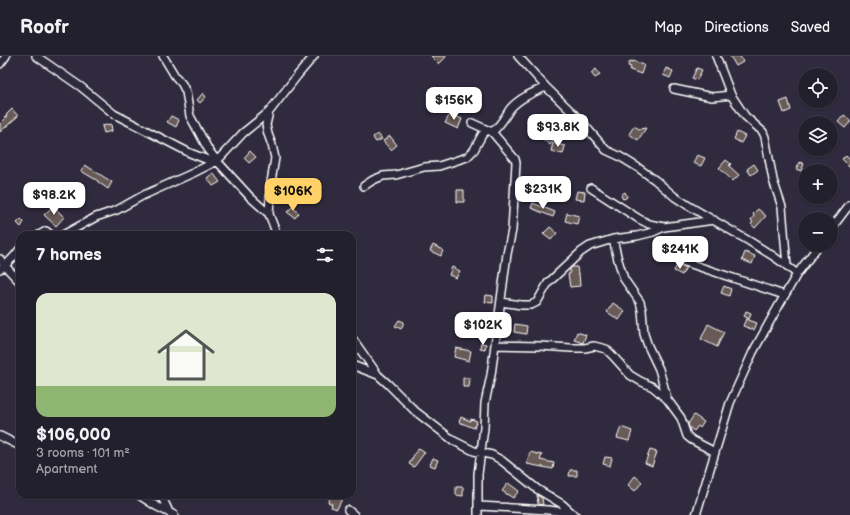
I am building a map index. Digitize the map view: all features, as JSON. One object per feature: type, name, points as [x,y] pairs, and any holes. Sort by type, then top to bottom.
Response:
[{"type":"street","points":[[0,64],[6,56]]},
{"type":"street","points":[[36,56],[81,87],[114,114],[190,153],[208,160],[217,161]]},
{"type":"street","points":[[163,56],[186,92],[190,116],[208,149],[250,197],[269,214]]},
{"type":"street","points":[[71,231],[96,218],[117,210],[149,192],[217,161],[243,133],[269,112],[314,56]]},
{"type":"street","points":[[518,56],[546,87],[581,121],[606,150],[619,156],[655,180],[675,197],[749,241],[797,274]]},
{"type":"street","points":[[716,56],[731,95],[745,116],[763,132],[765,137],[773,180],[782,207],[787,266]]},
{"type":"street","points":[[364,186],[383,176],[396,175],[424,167],[439,166],[467,156],[474,150],[482,135],[499,127],[516,103],[533,92],[546,87]]},
{"type":"street","points":[[674,89],[712,97],[731,95]]},
{"type":"street","points":[[269,112],[266,125],[275,158],[271,182],[269,214],[275,231]]},
{"type":"street","points":[[472,123],[490,131],[515,159],[516,164],[512,230],[507,254],[491,375],[485,403],[478,474],[478,515]]},
{"type":"street","points":[[591,188],[639,219],[649,224],[664,227]]},
{"type":"street","points":[[838,220],[850,204]]},
{"type":"street","points":[[501,302],[531,305],[537,302],[548,284],[581,252],[590,246],[613,239],[653,232],[664,227],[714,220]]},
{"type":"street","points":[[613,239],[624,279],[640,302],[644,334],[659,369],[667,398]]},
{"type":"street","points":[[696,515],[730,403],[753,352],[784,296],[797,274],[814,252]]},
{"type":"street","points":[[2,268],[16,254]]},
{"type":"street","points":[[0,259],[2,268],[16,279]]},
{"type":"street","points":[[679,260],[784,296]]},
{"type":"street","points":[[356,344],[378,375],[415,411],[454,441],[474,451],[492,455],[501,460],[538,489],[562,504],[574,514]]},
{"type":"street","points":[[494,345],[571,348],[594,346],[606,349],[630,375],[653,387],[667,398],[681,418],[688,436],[692,440],[715,452]]},
{"type":"street","points":[[356,367],[378,375]]},
{"type":"street","points":[[0,436],[16,444]]},
{"type":"street","points":[[145,499],[171,514]]},
{"type":"street","points":[[163,499],[171,514]]},
{"type":"street","points":[[479,506],[548,510],[574,514]]},
{"type":"building","points":[[431,56],[447,56],[439,64]]},
{"type":"building","points":[[730,56],[740,56],[743,62],[736,66]]},
{"type":"building","points":[[630,61],[644,65],[641,74],[630,70],[631,67],[628,66]]},
{"type":"building","points":[[666,68],[673,71],[670,78],[663,75]]},
{"type":"building","points":[[697,68],[702,70],[697,80],[692,78]]},
{"type":"building","points":[[596,69],[600,75],[595,78],[591,73]]},
{"type":"building","points":[[203,93],[206,97],[200,103],[197,100]]},
{"type":"building","points":[[788,99],[791,110],[784,113],[780,102]]},
{"type":"building","points":[[12,109],[18,116],[0,132],[0,124]]},
{"type":"building","points":[[450,114],[462,119],[458,129],[445,123]]},
{"type":"building","points":[[545,115],[548,119],[537,127],[534,123]]},
{"type":"building","points":[[844,115],[850,120],[845,128],[838,122]]},
{"type":"building","points":[[171,116],[179,120],[176,127],[167,122]]},
{"type":"building","points":[[111,124],[112,131],[104,133],[102,126]]},
{"type":"building","points":[[634,126],[639,129],[646,128],[638,140],[629,134]]},
{"type":"building","points":[[737,132],[745,136],[741,143],[734,139]]},
{"type":"building","points":[[378,134],[382,139],[376,142],[373,137]]},
{"type":"building","points":[[548,134],[554,138],[550,145],[544,140]]},
{"type":"building","points":[[390,136],[397,145],[391,150],[383,141]]},
{"type":"building","points":[[553,143],[565,146],[563,154],[551,151]]},
{"type":"building","points":[[250,151],[256,157],[249,163],[244,158]]},
{"type":"building","points":[[697,155],[705,158],[701,166],[693,163]]},
{"type":"building","points":[[846,155],[850,159],[850,167],[842,159]]},
{"type":"building","points":[[726,160],[731,164],[729,166],[739,175],[733,181],[719,168]]},
{"type":"building","points":[[754,164],[758,170],[751,175],[747,169]]},
{"type":"building","points":[[85,165],[112,182],[108,189],[81,171]]},
{"type":"building","points":[[213,173],[220,182],[213,186],[207,178]]},
{"type":"building","points":[[457,190],[464,190],[464,202],[457,202]]},
{"type":"building","points":[[577,191],[585,192],[584,200],[575,199]]},
{"type":"building","points":[[625,192],[627,196],[623,199],[621,195]]},
{"type":"building","points":[[533,203],[555,212],[553,217],[531,208]]},
{"type":"building","points":[[53,206],[64,217],[56,226],[44,215]]},
{"type":"building","points":[[292,207],[299,213],[295,218],[287,212]]},
{"type":"building","points":[[758,209],[766,216],[755,228],[751,224],[753,222],[751,220],[754,216],[753,214]]},
{"type":"building","points":[[567,213],[579,216],[577,224],[565,221]]},
{"type":"building","points":[[21,219],[24,222],[21,227],[17,223]]},
{"type":"building","points":[[550,227],[557,233],[551,240],[543,234]]},
{"type":"building","points":[[433,245],[443,250],[441,256],[430,251]]},
{"type":"building","points":[[745,252],[755,256],[752,264],[742,260]]},
{"type":"building","points":[[677,265],[686,267],[682,275],[674,271]]},
{"type":"building","points":[[452,267],[460,271],[456,278],[449,275]]},
{"type":"building","points":[[572,267],[577,267],[580,286],[570,287],[568,274],[570,274],[570,269]]},
{"type":"building","points":[[724,286],[731,289],[729,296],[721,293]]},
{"type":"building","points":[[486,295],[493,296],[493,303],[485,302]]},
{"type":"building","points":[[613,303],[625,311],[619,320],[607,312]]},
{"type":"building","points":[[746,311],[751,313],[749,319],[744,316]]},
{"type":"building","points":[[746,319],[757,323],[754,330],[743,326]]},
{"type":"building","points":[[399,320],[404,322],[401,329],[395,326]]},
{"type":"building","points":[[515,324],[527,326],[526,334],[514,332]]},
{"type":"building","points":[[708,324],[724,332],[717,347],[701,339]]},
{"type":"building","points":[[577,332],[586,335],[583,343],[574,340]]},
{"type":"building","points":[[481,343],[486,344],[485,349],[480,348]]},
{"type":"building","points":[[456,348],[471,351],[469,361],[454,357]]},
{"type":"building","points":[[463,378],[470,378],[469,387],[463,387]]},
{"type":"building","points":[[694,415],[704,422],[700,428],[698,426],[694,431],[688,424]]},
{"type":"building","points":[[461,417],[470,421],[471,419],[477,421],[474,428],[459,422]]},
{"type":"building","points":[[621,427],[632,431],[629,441],[617,438]]},
{"type":"building","points":[[419,448],[425,452],[414,467],[409,464]]},
{"type":"building","points":[[650,450],[657,452],[652,466],[645,463]]},
{"type":"building","points":[[530,452],[542,455],[540,460],[554,463],[553,469],[527,464]]},
{"type":"building","points":[[605,457],[612,458],[610,466],[603,464]]},
{"type":"building","points":[[433,458],[438,460],[435,467],[430,465]]},
{"type":"building","points":[[570,470],[577,470],[577,476],[569,476]]},
{"type":"building","points":[[635,476],[642,482],[635,491],[628,485]]},
{"type":"building","points":[[508,483],[519,491],[513,498],[502,491]]},
{"type":"building","points":[[456,487],[463,487],[463,496],[456,495]]},
{"type":"building","points":[[537,495],[542,498],[543,505],[538,504]]},
{"type":"building","points":[[329,499],[342,499],[337,509],[331,507],[332,504],[328,502]]}]
